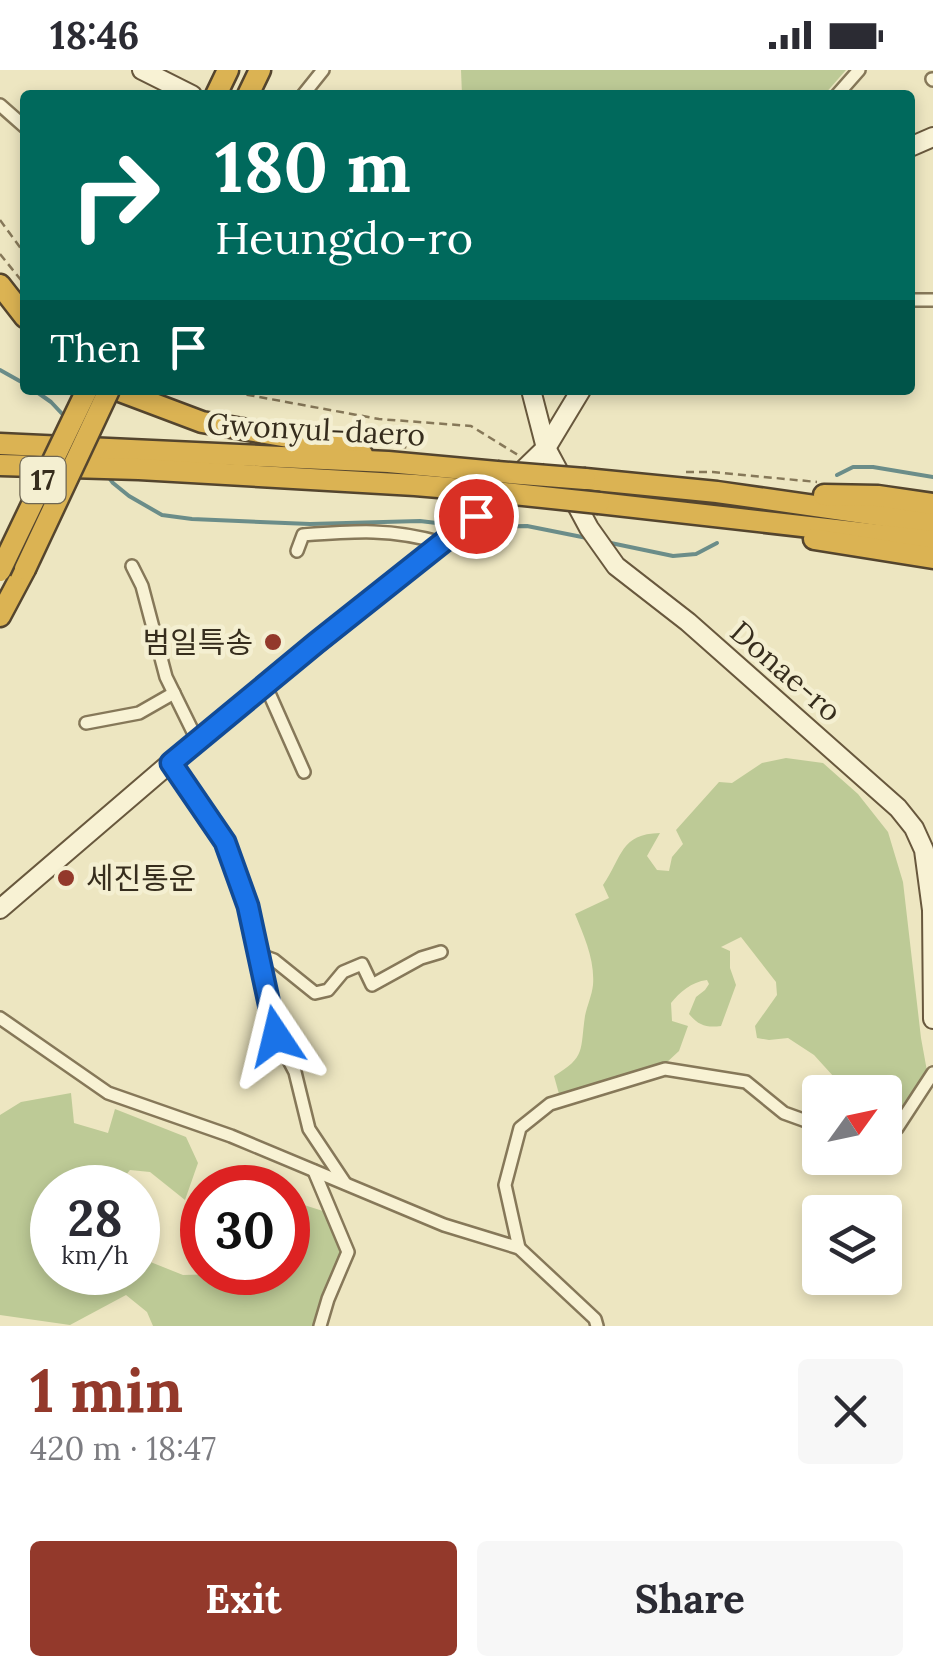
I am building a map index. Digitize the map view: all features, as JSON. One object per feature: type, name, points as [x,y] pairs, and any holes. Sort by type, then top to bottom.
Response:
[{"type":"highway","points":[[0,285],[20,310]]},
{"type":"highway","points":[[0,541],[71,395]]},
{"type":"highway","name":"17","points":[[0,571],[84,395]]},
{"type":"highway","name":"17","points":[[0,616],[111,395]]},
{"type":"highway","points":[[127,395],[202,422],[334,444],[388,462]]},
{"type":"highway","name":"Gwonyul-daero","points":[[0,444],[679,480]]},
{"type":"highway","name":"Gwonyul-daero","points":[[0,465],[415,484],[674,510]]},
{"type":"highway","points":[[679,480],[933,504]]},
{"type":"highway","points":[[679,480],[933,522]]},
{"type":"highway","points":[[674,510],[933,541]]},
{"type":"highway","points":[[674,510],[933,558]]},
{"type":"street","points":[[142,70],[182,90]]},
{"type":"street","points":[[841,90],[859,70]]},
{"type":"street","points":[[0,105],[20,122]]},
{"type":"street","name":"Donae-ro","points":[[532,395],[546,448],[589,528],[616,566],[703,635],[898,808],[914,828],[924,850],[932,910],[933,1020]]},
{"type":"street","points":[[0,909],[197,740],[476,516],[546,448],[578,395]]},
{"type":"street","points":[[297,551],[303,535],[364,530],[445,541]]},
{"type":"street","points":[[132,566],[142,586],[166,677],[197,740]]},
{"type":"street","points":[[265,684],[304,772]]},
{"type":"street","points":[[86,723],[139,713],[174,693]]},
{"type":"street","points":[[171,763],[225,842],[248,906],[276,1036],[295,1072],[309,1128],[345,1183]]},
{"type":"street","points":[[260,955],[274,960],[315,993],[328,990],[342,972],[362,964],[372,985],[421,958],[441,952]]},
{"type":"street","points":[[0,1018],[108,1093],[231,1136],[444,1225],[519,1248],[597,1326]]},
{"type":"street","points":[[519,1248],[505,1185],[520,1128],[550,1104],[665,1069],[746,1082],[784,1113],[802,1120]]},
{"type":"street","points":[[902,1120],[933,1073]]},
{"type":"street","points":[[314,1171],[348,1252],[320,1326]]},
{"type":"path","points":[[0,220],[20,247]]},
{"type":"path","points":[[0,254],[20,279]]},
{"type":"path","points":[[247,395],[379,420],[471,426],[532,464]]},
{"type":"path","points":[[679,480],[713,472],[830,483]]},
{"type":"green space","points":[[461,70],[846,70],[828,90],[462,90]]},
{"type":"green space","points":[[786,758],[823,763],[858,794],[888,832],[903,882],[927,1071],[902,1108],[902,1075],[832,1075],[814,1055],[788,1038],[757,1038],[755,1026],[777,995],[776,982],[741,937],[721,947],[730,951],[736,985],[721,1026],[703,1025],[689,1014],[696,997],[709,984],[707,980],[696,983],[671,1003],[672,1021],[688,1026],[679,1051],[665,1064],[559,1094],[554,1076],[580,1052],[593,985],[591,957],[575,914],[609,898],[603,885],[624,848],[637,837],[660,833],[647,856],[657,870],[669,871],[672,857],[683,844],[676,830],[719,782],[732,783],[762,763]]},
{"type":"green space","points":[[71,1093],[74,1123],[108,1133],[115,1109],[186,1137],[198,1163],[180,1165],[180,1196],[160,1180],[160,1165],[30,1165],[30,1295],[126,1295],[70,1325],[0,1315],[0,1115],[21,1102]]},
{"type":"green space","points":[[310,1207],[323,1211],[347,1267],[325,1326],[153,1326],[147,1312],[126,1295],[160,1295],[160,1266],[180,1274],[180,1295],[310,1295]]},
{"type":"waterway","points":[[0,370],[20,381]]},
{"type":"waterway","points":[[41,395],[67,419]]},
{"type":"waterway","points":[[837,475],[853,467],[873,467],[933,477]]},
{"type":"waterway","points":[[107,475],[129,496],[162,515],[310,524],[420,521],[453,525]]},
{"type":"waterway","points":[[473,527],[527,526],[587,538]]},
{"type":"waterway","points":[[606,542],[673,556],[696,554],[717,543]]},
{"type":"place","name":"범일특송","points":[[273,642]]},
{"type":"place","name":"세진통운","points":[[66,878]]},
{"type":"route","points":[[276,1036],[248,906],[225,842],[171,763],[476,516]]}]
